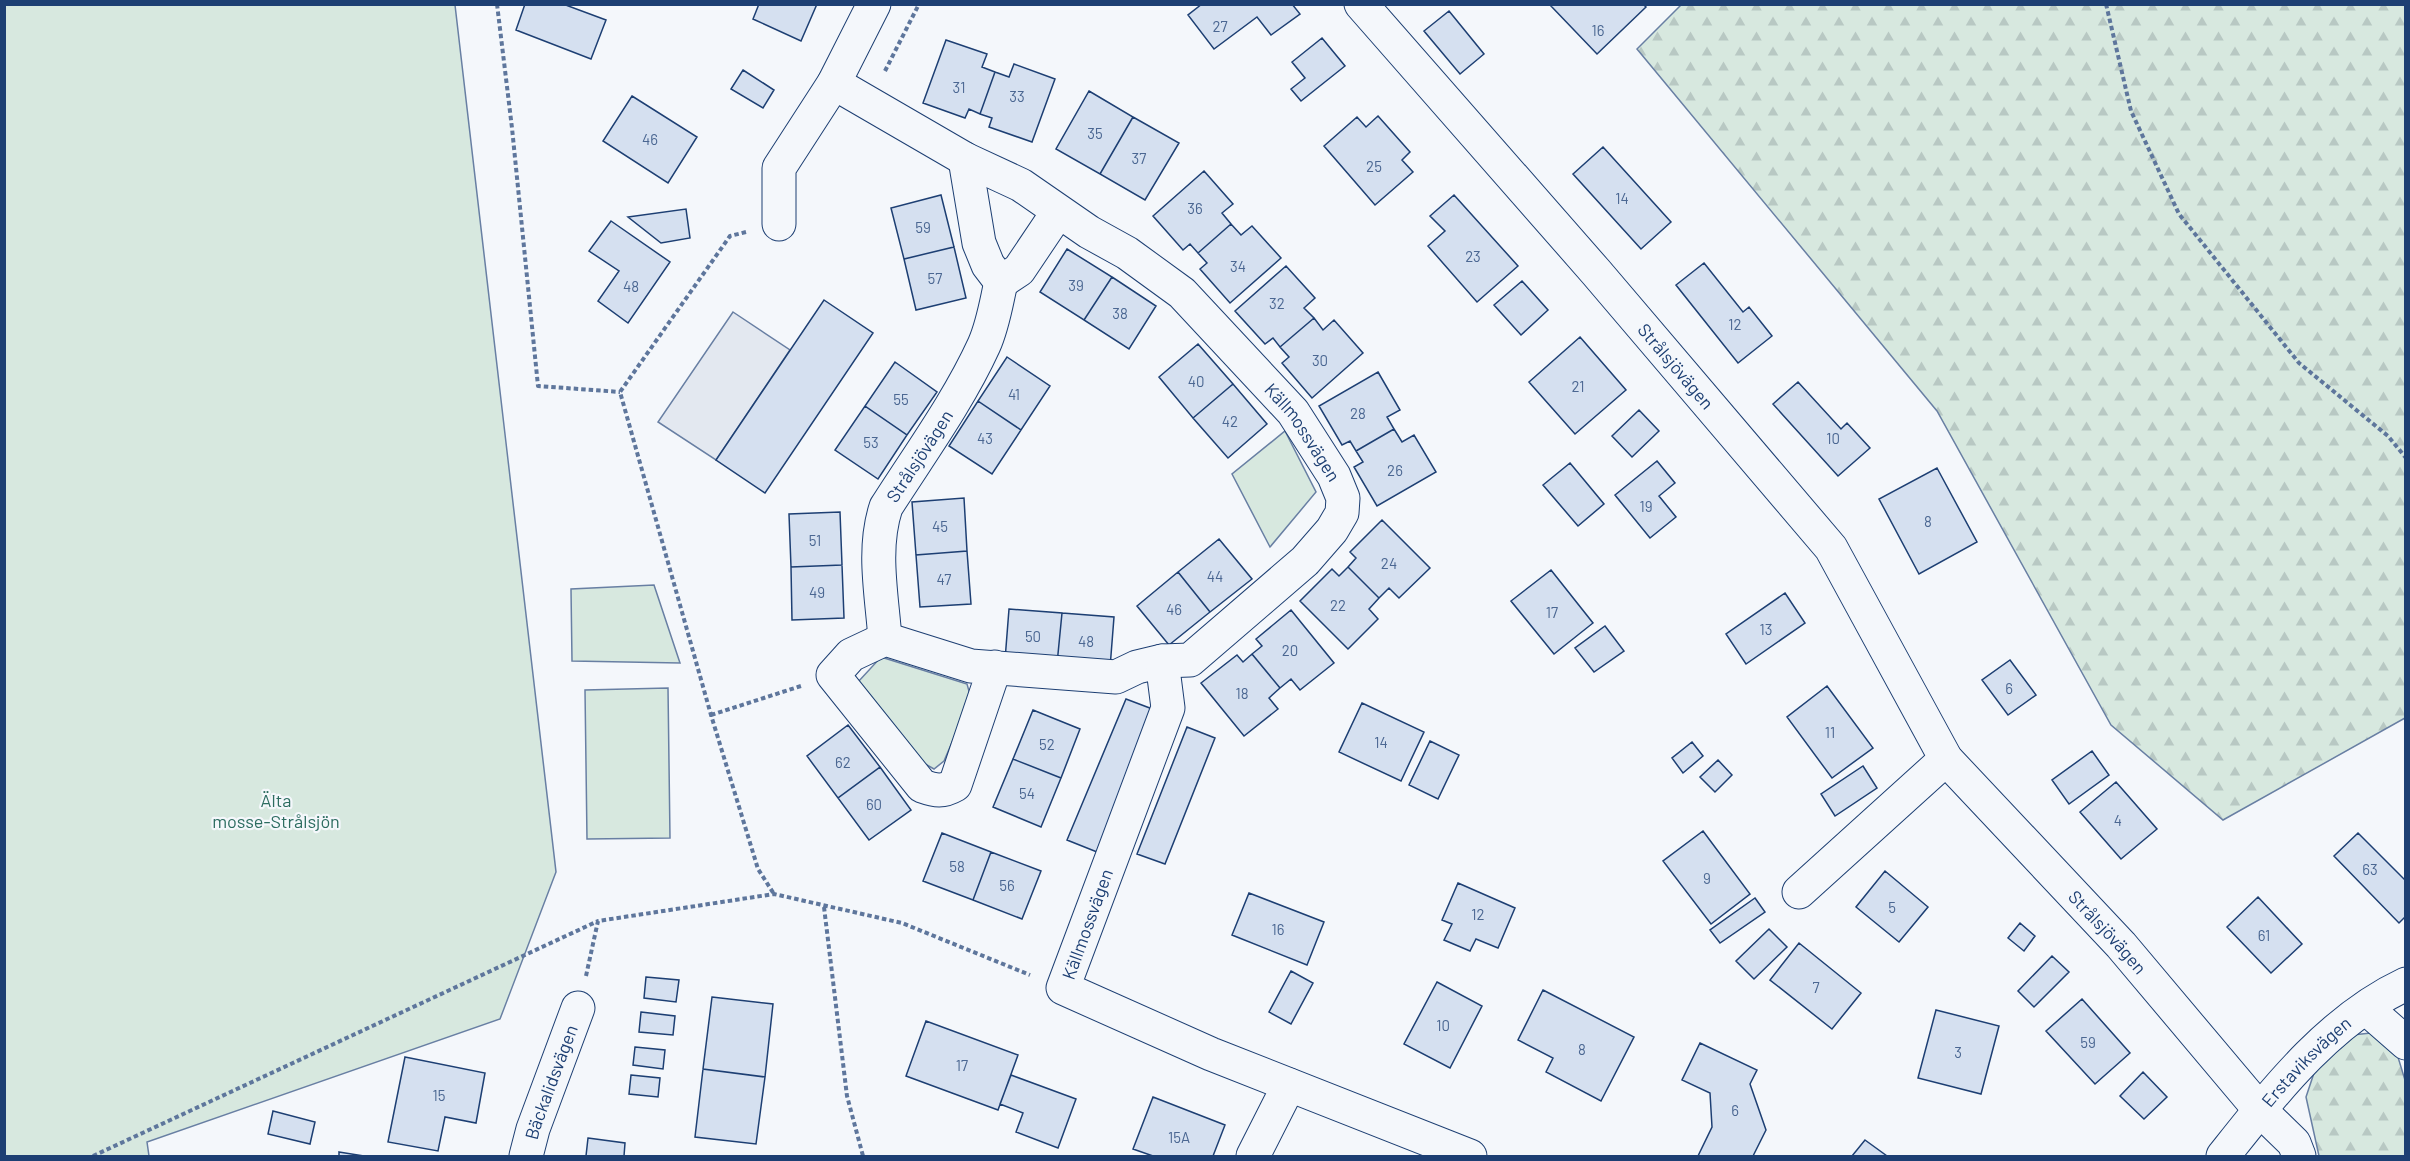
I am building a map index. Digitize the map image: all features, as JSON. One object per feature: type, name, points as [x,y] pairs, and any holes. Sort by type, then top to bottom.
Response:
[{"type":"street","points":[[779,224],[779,168],[834,83],[874,4]]},
{"type":"street","name":"Strålsjövägen","points":[[1361,4],[1604,281],[1831,548],[1946,759],[2121,945],[2260,1110],[2294,1143],[2299,1156]]},
{"type":"street","points":[[834,83],[964,159],[1021,186],[1058,212],[1020,270],[1001,282],[988,265],[979,243],[964,159]]},
{"type":"street","name":"Källmossvägen","points":[[885,639],[971,666],[1116,677],[1137,667],[1162,661],[1190,660],[1305,561],[1332,530],[1342,513],[1343,498],[1334,476],[1293,412],[1182,293],[1126,253],[1058,212]]},
{"type":"street","name":"Strålsjövägen","points":[[885,639],[879,549],[879,528],[882,518],[886,507],[963,385],[984,344],[994,316],[1001,282]]},
{"type":"street","points":[[885,639],[851,655],[833,675],[922,786],[936,791],[946,790],[955,785],[995,668]]},
{"type":"street","name":"Källmossvägen","points":[[1162,661],[1168,708],[1064,988],[1211,1054],[1470,1156]]},
{"type":"street","points":[[1799,892],[1946,759]]},
{"type":"street","name":"Erstaviksvägen","points":[[2223,1156],[2309,1053],[2384,994],[2406,984]]},
{"type":"street","name":"Bäckalidsvägen","points":[[526,1156],[533,1129],[578,1008]]},
{"type":"street","points":[[2366,1008],[2406,1043]]},
{"type":"street","points":[[1253,1156],[1288,1085]]},
{"type":"path","points":[[497,4],[538,386],[620,392]]},
{"type":"path","points":[[2106,4],[2131,111],[2179,214],[2299,363],[2388,436],[2406,458]]},
{"type":"path","points":[[620,392],[730,236],[779,224]]},
{"type":"path","points":[[620,392],[711,715],[758,869],[774,894]]},
{"type":"path","points":[[711,715],[833,675]]},
{"type":"path","points":[[93,1156],[598,921],[774,894],[902,923],[983,954],[1051,985],[1064,988]]},
{"type":"path","points":[[824,907],[847,1096],[863,1156]]},
{"type":"path","points":[[578,1008],[598,921]]},
{"type":"green space","name":"Älta mosse-Strålsjön","points":[[5,4],[455,5],[556,872],[500,1019],[147,1142],[149,1156],[5,1156]]},
{"type":"green space","points":[[1681,5],[2405,5],[2405,718],[2223,820],[2111,725],[1937,411],[1637,49]]},
{"type":"green space","points":[[1285,431],[1316,492],[1270,547],[1232,474]]},
{"type":"green space","points":[[654,585],[680,663],[572,661],[571,589]]},
{"type":"green space","points":[[881,657],[967,684],[971,698],[944,761],[934,769],[920,761],[858,682]]},
{"type":"green space","points":[[668,688],[670,838],[587,839],[585,690]]},
{"type":"green space","points":[[2390,1031],[2405,1080],[2405,1156],[2319,1156],[2306,1097],[2314,1073],[2352,1035]]},
{"type":"shaded area","points":[[733,312],[790,350],[716,460],[658,422]]},
{"type":"building","points":[[525,4],[563,4],[606,20],[591,59],[516,30]]},
{"type":"building","points":[[759,4],[817,4],[801,41],[753,19]]},
{"type":"building","points":[[1202,4],[1292,4],[1300,14],[1271,35],[1257,17],[1214,49],[1188,15]]},
{"type":"building","points":[[1553,4],[1643,4],[1646,7],[1597,54],[1551,6]]},
{"type":"building","points":[[1449,11],[1484,54],[1460,74],[1424,31]]},
{"type":"building","points":[[1322,38],[1345,66],[1301,101],[1291,89],[1305,78],[1292,62]]},
{"type":"building","points":[[946,40],[987,54],[982,67],[995,72],[980,114],[969,109],[965,118],[923,103]]},
{"type":"building","points":[[1014,64],[1055,79],[1032,142],[989,127],[992,118],[980,114],[995,72],[1009,77]]},
{"type":"building","points":[[743,70],[774,90],[763,108],[731,89]]},
{"type":"building","points":[[1089,91],[1133,117],[1100,174],[1056,149]]},
{"type":"building","points":[[632,96],[697,137],[668,183],[603,141]]},
{"type":"building","points":[[1378,116],[1410,152],[1402,160],[1413,172],[1375,205],[1324,146],[1357,117],[1366,127]]},
{"type":"building","points":[[1133,117],[1179,143],[1145,200],[1100,174]]},
{"type":"building","points":[[1603,147],[1671,222],[1641,249],[1573,174]]},
{"type":"building","points":[[1204,171],[1233,204],[1222,213],[1231,224],[1198,253],[1190,244],[1183,250],[1153,216]]},
{"type":"building","points":[[941,195],[954,247],[904,259],[891,208]]},
{"type":"building","points":[[1454,195],[1518,266],[1477,302],[1428,246],[1445,231],[1430,216]]},
{"type":"building","points":[[686,209],[690,238],[661,243],[628,217]]},
{"type":"building","points":[[611,221],[670,262],[628,323],[598,301],[619,271],[589,251]]},
{"type":"building","points":[[1231,224],[1241,235],[1252,226],[1281,258],[1230,303],[1200,269],[1207,263],[1198,253]]},
{"type":"building","points":[[954,247],[966,298],[916,310],[904,259]]},
{"type":"building","points":[[1067,249],[1112,277],[1084,320],[1040,292]]},
{"type":"building","points":[[1704,263],[1743,312],[1749,307],[1772,336],[1738,363],[1676,285]]},
{"type":"building","points":[[1286,266],[1315,298],[1304,308],[1314,318],[1280,347],[1273,338],[1265,344],[1235,311]]},
{"type":"building","points":[[1112,277],[1156,306],[1129,349],[1084,320]]},
{"type":"building","points":[[1522,281],[1548,310],[1521,335],[1494,305]]},
{"type":"building","points":[[824,300],[873,333],[765,493],[716,460]]},
{"type":"building","points":[[1314,318],[1323,330],[1334,320],[1363,353],[1312,398],[1282,363],[1289,357],[1280,347]]},
{"type":"building","points":[[1580,337],[1626,390],[1575,434],[1529,382]]},
{"type":"building","points":[[1198,344],[1233,384],[1193,418],[1159,377]]},
{"type":"building","points":[[1007,357],[1050,386],[1021,430],[978,401]]},
{"type":"building","points":[[895,362],[937,392],[907,435],[865,406]]},
{"type":"building","points":[[1378,372],[1400,410],[1387,417],[1394,429],[1356,451],[1350,441],[1342,445],[1319,406]]},
{"type":"building","points":[[1798,382],[1841,429],[1847,423],[1870,448],[1838,476],[1773,404]]},
{"type":"building","points":[[1233,384],[1267,424],[1228,458],[1193,418]]},
{"type":"building","points":[[978,401],[1021,430],[992,474],[949,446]]},
{"type":"building","points":[[865,406],[907,435],[878,479],[835,450]]},
{"type":"building","points":[[1639,410],[1659,431],[1632,457],[1612,436]]},
{"type":"building","points":[[1394,429],[1402,442],[1414,435],[1436,472],[1377,506],[1354,467],[1363,462],[1356,451]]},
{"type":"building","points":[[1657,461],[1675,483],[1659,496],[1676,517],[1650,538],[1615,495]]},
{"type":"building","points":[[1570,463],[1604,504],[1578,526],[1543,485]]},
{"type":"building","points":[[1937,468],[1977,542],[1919,574],[1879,499]]},
{"type":"building","points":[[964,498],[967,551],[916,555],[912,502]]},
{"type":"building","points":[[840,512],[842,565],[791,567],[789,514]]},
{"type":"building","points":[[1382,520],[1430,568],[1399,598],[1389,588],[1379,598],[1348,567],[1356,558],[1350,552]]},
{"type":"building","points":[[1219,539],[1252,579],[1210,612],[1178,572]]},
{"type":"building","points":[[967,551],[971,604],[920,607],[916,555]]},
{"type":"building","points":[[842,565],[844,618],[792,620],[791,567]]},
{"type":"building","points":[[1348,567],[1379,598],[1369,609],[1378,619],[1348,649],[1300,601],[1332,569],[1339,576]]},
{"type":"building","points":[[1551,570],[1593,623],[1554,654],[1511,601]]},
{"type":"building","points":[[1178,572],[1210,612],[1169,645],[1137,606]]},
{"type":"building","points":[[1785,593],[1805,623],[1746,664],[1726,634]]},
{"type":"building","points":[[1009,609],[1062,613],[1057,664],[1005,660]]},
{"type":"building","points":[[1291,610],[1334,663],[1300,690],[1291,679],[1280,688],[1252,654],[1262,646],[1256,639]]},
{"type":"building","points":[[1062,613],[1114,617],[1110,668],[1057,664]]},
{"type":"building","points":[[1605,626],[1624,651],[1594,672],[1575,648]]},
{"type":"building","points":[[1252,654],[1280,688],[1269,698],[1278,709],[1244,736],[1201,683],[1237,655],[1243,662]]},
{"type":"building","points":[[2010,660],[2036,695],[2008,715],[1982,680]]},
{"type":"building","points":[[1827,686],[1873,748],[1832,778],[1787,717]]},
{"type":"building","points":[[1126,699],[1155,710],[1097,852],[1067,840]]},
{"type":"building","points":[[1362,703],[1424,732],[1401,781],[1339,752]]},
{"type":"building","points":[[1033,710],[1080,729],[1061,778],[1013,759]]},
{"type":"building","points":[[848,725],[880,767],[838,798],[807,756]]},
{"type":"building","points":[[1187,727],[1215,738],[1165,864],[1137,854]]},
{"type":"building","points":[[1430,741],[1459,755],[1438,799],[1409,785]]},
{"type":"building","points":[[1692,742],[1703,756],[1683,773],[1672,758]]},
{"type":"building","points":[[2092,751],[2109,775],[2069,804],[2052,780]]},
{"type":"building","points":[[1013,759],[1061,778],[1041,827],[993,807]]},
{"type":"building","points":[[1718,760],[1732,775],[1715,792],[1700,777]]},
{"type":"building","points":[[1863,766],[1877,788],[1835,816],[1821,794]]},
{"type":"building","points":[[880,767],[911,810],[869,840],[838,798]]},
{"type":"building","points":[[2116,782],[2157,829],[2121,859],[2080,812]]},
{"type":"building","points":[[1703,831],[1750,894],[1711,924],[1663,861]]},
{"type":"building","points":[[942,833],[991,852],[973,900],[923,881]]},
{"type":"building","points":[[2358,833],[2406,881],[2406,916],[2399,923],[2334,856]]},
{"type":"building","points":[[991,852],[1041,871],[1022,919],[973,900]]},
{"type":"building","points":[[1885,871],[1928,907],[1899,942],[1856,907]]},
{"type":"building","points":[[1458,883],[1515,908],[1498,948],[1476,939],[1470,951],[1444,940],[1452,924],[1442,920]]},
{"type":"building","points":[[1249,893],[1324,922],[1307,965],[1232,935]]},
{"type":"building","points":[[2258,897],[2302,944],[2271,973],[2227,927]]},
{"type":"building","points":[[1755,898],[1765,912],[1720,943],[1710,930]]},
{"type":"building","points":[[2020,923],[2035,936],[2024,951],[2008,938]]},
{"type":"building","points":[[1769,929],[1787,947],[1754,979],[1736,961]]},
{"type":"building","points":[[1799,943],[1861,993],[1832,1029],[1770,980]]},
{"type":"building","points":[[2052,956],[2069,972],[2034,1007],[2018,991]]},
{"type":"building","points":[[1291,971],[1313,983],[1291,1024],[1269,1012]]},
{"type":"building","points":[[646,977],[679,980],[676,1002],[644,998]]},
{"type":"building","points":[[1437,982],[1482,1006],[1450,1068],[1404,1044]]},
{"type":"building","points":[[1543,990],[1634,1037],[1601,1101],[1546,1072],[1553,1058],[1518,1040]]},
{"type":"building","points":[[712,997],[773,1004],[765,1077],[703,1069]]},
{"type":"building","points":[[2082,999],[2130,1053],[2095,1084],[2046,1031]]},
{"type":"building","points":[[1936,1010],[1999,1026],[1981,1094],[1918,1078]]},
{"type":"building","points":[[641,1012],[675,1016],[673,1035],[639,1032]]},
{"type":"building","points":[[926,1021],[1018,1055],[998,1110],[906,1076]]},
{"type":"building","points":[[1700,1043],[1757,1070],[1750,1084],[1766,1130],[1753,1156],[1698,1156],[1712,1127],[1710,1093],[1682,1080]]},
{"type":"building","points":[[635,1047],[665,1050],[663,1069],[633,1065]]},
{"type":"building","points":[[405,1057],[485,1073],[476,1123],[445,1117],[438,1151],[388,1142]]},
{"type":"building","points":[[703,1069],[765,1077],[756,1144],[695,1137]]},
{"type":"building","points":[[2143,1072],[2167,1097],[2144,1119],[2120,1096]]},
{"type":"building","points":[[631,1075],[660,1078],[658,1097],[629,1094]]},
{"type":"building","points":[[1011,1075],[1076,1099],[1058,1148],[1016,1132],[1023,1113],[1000,1104]]},
{"type":"building","points":[[1153,1097],[1225,1125],[1213,1156],[1153,1156],[1133,1149]]},
{"type":"building","points":[[273,1111],[315,1122],[310,1144],[268,1134]]},
{"type":"building","points":[[588,1138],[625,1143],[624,1156],[586,1156]]},
{"type":"building","points":[[1865,1140],[1887,1156],[1852,1156]]},
{"type":"building","points":[[339,1152],[364,1156],[339,1156]]}]
